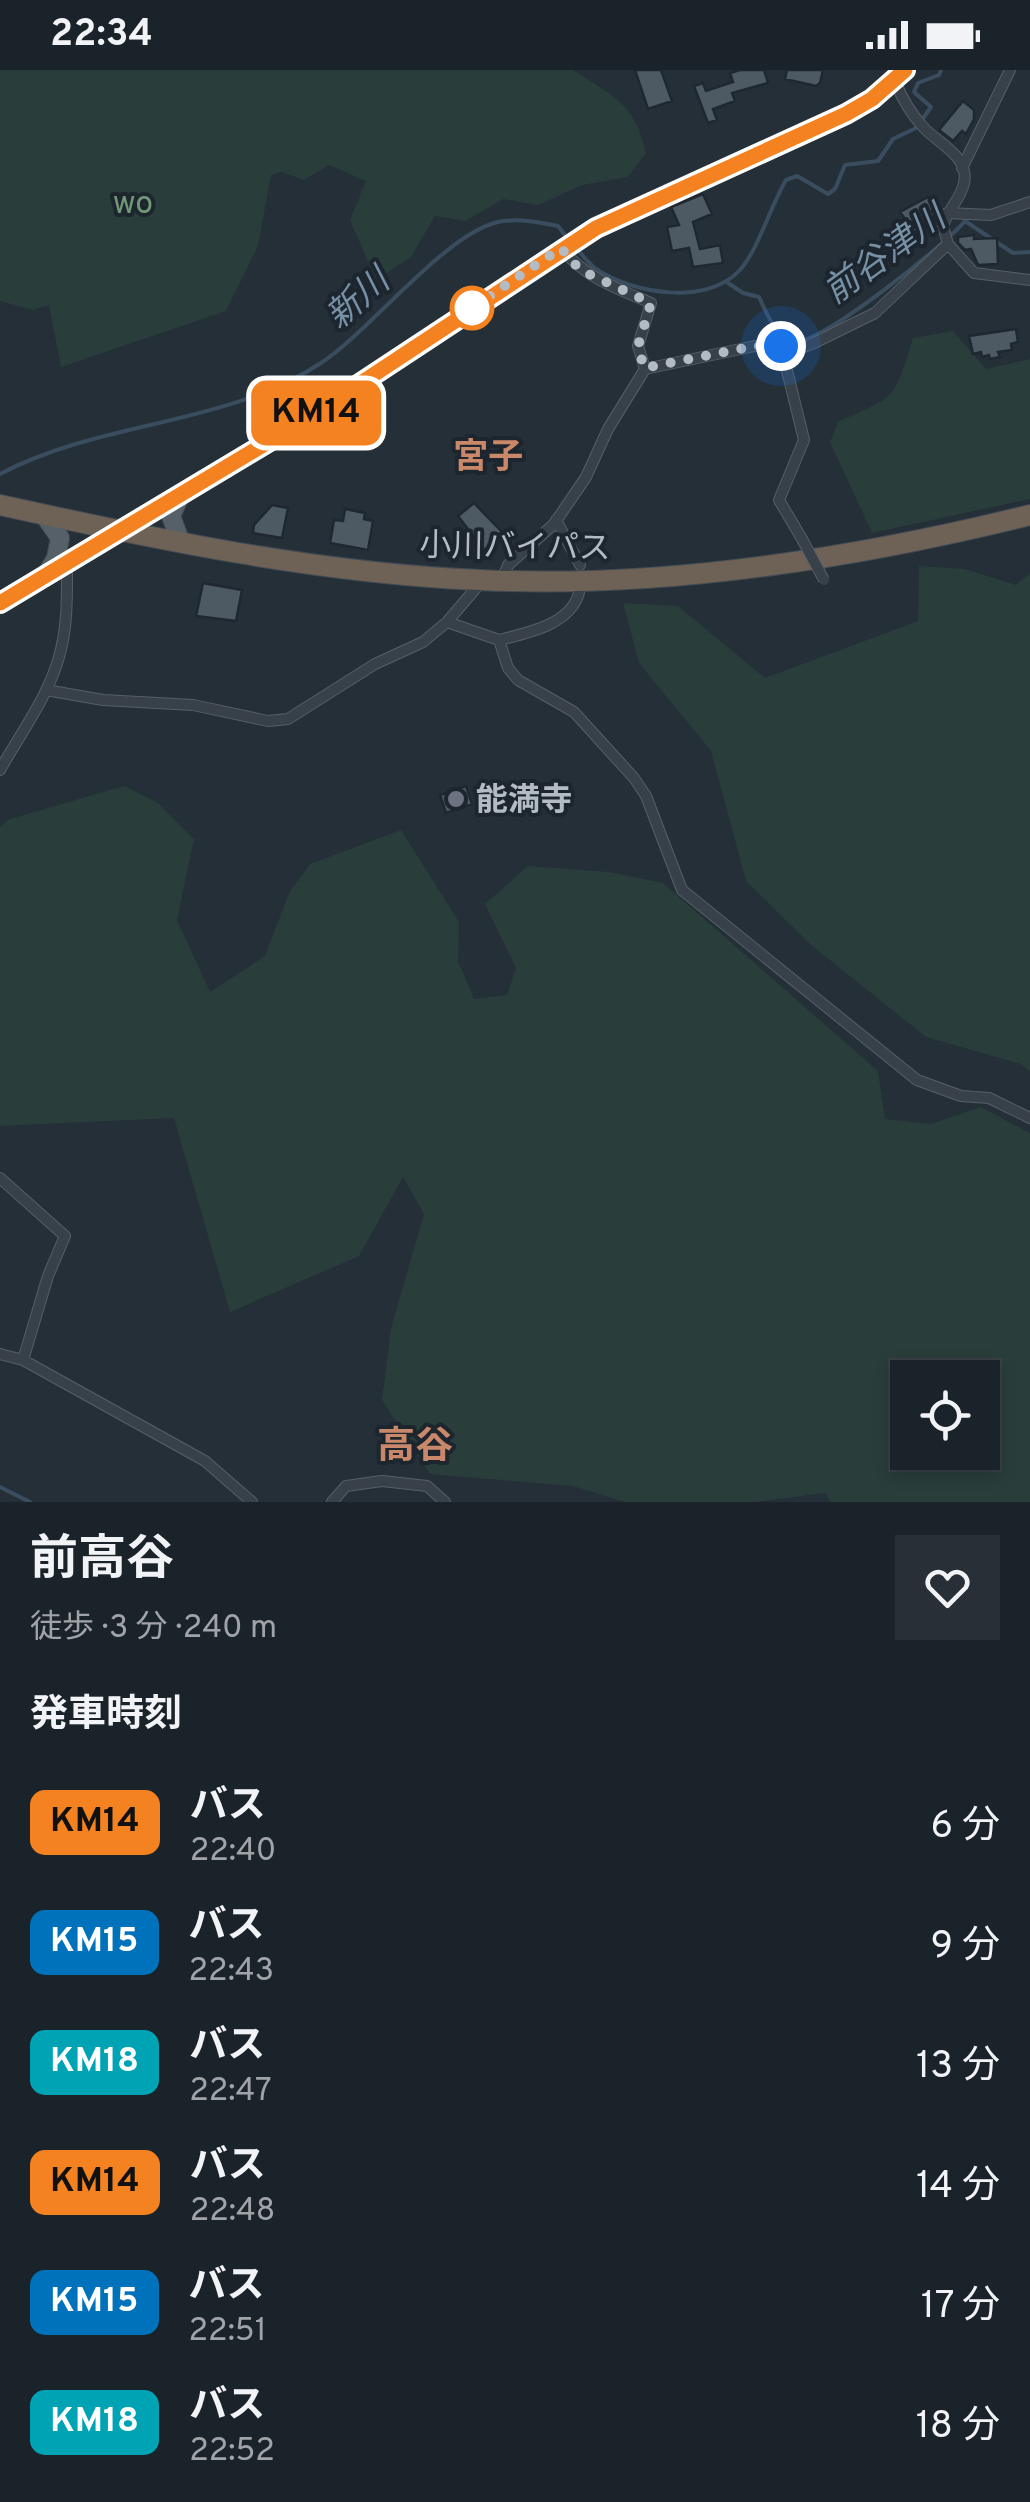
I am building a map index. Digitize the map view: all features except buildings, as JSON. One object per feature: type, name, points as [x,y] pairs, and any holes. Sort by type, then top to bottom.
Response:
[{"type":"highway","name":"小川バイパス","points":[[0,505],[181,543],[355,570],[492,580],[604,579],[744,568],[878,549],[1030,515]]},
{"type":"main road","points":[[0,603],[308,418],[561,248],[645,203],[846,114],[900,75]]},
{"type":"main road","points":[[181,543],[171,516],[182,494]]},
{"type":"main road","points":[[44,515],[60,538],[56,558],[45,576]]},
{"type":"street","points":[[962,168],[1010,70]]},
{"type":"street","points":[[900,75],[904,103],[926,130],[948,147],[962,168],[964,184],[943,226],[948,244],[974,273],[1030,280]]},
{"type":"street","points":[[947,213],[991,215],[1030,202]]},
{"type":"street","points":[[644,368],[755,346],[799,348],[874,313],[948,244]]},
{"type":"street","points":[[46,690],[103,700],[193,705],[268,721],[288,719],[375,664],[423,642],[447,622],[556,520],[586,477],[644,368],[638,346],[651,303],[580,270],[561,248]]},
{"type":"street","points":[[781,346],[804,440],[779,500],[830,591]]},
{"type":"street","points":[[556,520],[580,565]]},
{"type":"street","points":[[0,770],[46,690],[59,658],[67,610],[67,562]]},
{"type":"street","points":[[447,622],[499,640],[557,620],[572,609],[579,594]]},
{"type":"street","points":[[499,640],[508,668],[518,680],[574,712],[634,778],[646,796],[682,890],[917,1080],[961,1096],[989,1098],[1030,1118]]},
{"type":"street","points":[[0,1178],[65,1236],[48,1276],[24,1360]]},
{"type":"street","points":[[0,1354],[24,1360],[205,1460],[252,1502]]},
{"type":"street","points":[[332,1502],[346,1486],[382,1481],[427,1486],[444,1502]]},
{"type":"green space","name":"wo","points":[[0,70],[573,70],[629,112],[646,153],[628,177],[582,185],[538,205],[503,199],[466,221],[435,216],[411,257],[376,280],[350,220],[366,181],[329,165],[304,180],[281,172],[271,175],[258,246],[226,311],[61,367],[49,305],[33,310],[0,301]]},
{"type":"green space","points":[[953,331],[986,369],[1030,359],[1030,499],[872,533],[830,442],[838,422],[890,394],[913,338]]},
{"type":"green space","points":[[919,566],[965,569],[1016,585],[1030,573],[1030,1072],[1021,1064],[926,1037],[811,945],[746,881],[711,751],[639,663],[623,603],[678,606],[765,678],[918,621]]},
{"type":"green space","points":[[124,786],[158,803],[194,839],[177,920],[210,992],[265,956],[289,893],[310,864],[401,830],[459,922],[458,961],[474,999],[507,995],[516,968],[485,904],[528,866],[609,872],[663,883],[878,1071],[885,1119],[931,1124],[981,1107],[1030,1133],[1030,1502],[831,1502],[825,1493],[755,1502],[625,1502],[573,1486],[430,1474],[382,1400],[391,1328],[424,1214],[403,1177],[359,1256],[230,1312],[174,1118],[0,1126],[0,827],[10,819]]},
{"type":"waterway","points":[[574,246],[596,269],[611,278],[649,290],[690,292],[726,281],[747,261],[786,180],[797,176],[828,194],[835,189],[845,165],[878,161],[893,139],[916,128],[931,107],[914,92],[918,83],[939,75],[941,70]]},
{"type":"waterway","name":"新川","points":[[0,474],[79,443],[203,412],[283,384],[341,348],[432,263],[477,230],[498,222],[528,221],[558,226],[568,239]]},
{"type":"waterway","name":"前谷津川","points":[[728,283],[759,297],[778,331],[798,341],[812,337],[858,309],[965,221],[1013,253],[1030,252]]},
{"type":"waterway","points":[[0,1487],[30,1502]]},
{"type":"bus line","name":"KM14","points":[[0,603],[308,418],[561,248],[645,203],[846,114],[872,99],[905,70]]},
{"type":"place","name":"能満寺","points":[[456,799]]},
{"type":"district","name":"宮子","points":[[488,456]]},
{"type":"district","name":"高谷","points":[[415,1445]]},
{"type":"route","points":[[472,308],[466,312],[561,248],[595,280],[651,303],[638,346],[644,368],[755,346],[781,346]]}]
